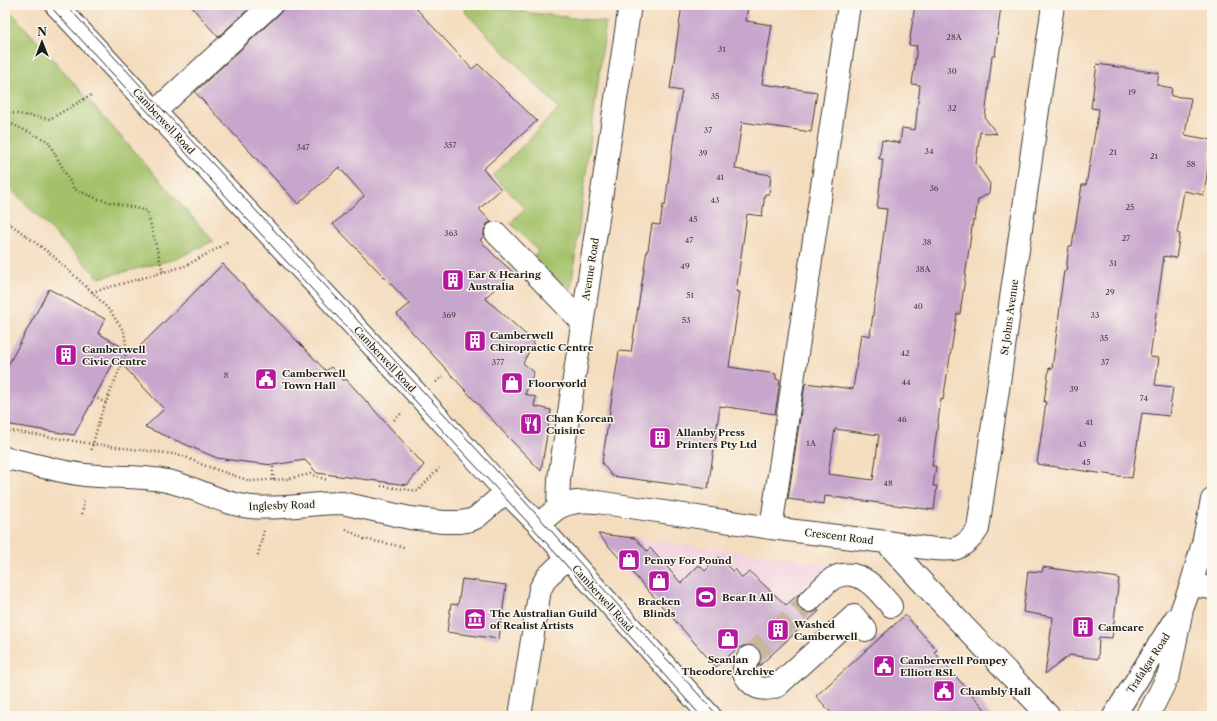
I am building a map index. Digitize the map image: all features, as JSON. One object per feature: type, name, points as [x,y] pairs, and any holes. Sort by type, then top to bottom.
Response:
[{"type":"street","name":"Camberwell Road","points":[[56,5],[477,458],[506,492],[538,524],[710,716]]},
{"type":"street","points":[[153,110],[160,107],[271,5]]},
{"type":"street","name":"Avenue Road","points":[[558,508],[559,479],[630,5]]},
{"type":"street","points":[[771,528],[849,5]]},
{"type":"street","name":"St Johns Avenue","points":[[886,542],[945,550],[957,548],[966,543],[974,536],[978,529],[1053,5]]},
{"type":"street","points":[[496,233],[582,322]]},
{"type":"street","name":"Inglesby Road","points":[[5,458],[73,474],[157,479],[185,486],[220,501],[243,506],[269,508],[342,503],[404,517],[453,522],[464,522],[475,518],[487,510],[506,492]]},
{"type":"street","name":"Trafalgar Road","points":[[1114,716],[1182,609],[1202,587],[1203,543],[1212,500]]},
{"type":"street","name":"Crescent Road","points":[[558,508],[573,502],[589,501],[771,528],[886,542],[1049,716]]},
{"type":"street","points":[[538,524],[558,508]]},
{"type":"street","points":[[520,716],[540,589],[547,577],[567,558]]},
{"type":"street","points":[[809,601],[831,580],[838,576],[848,574],[860,577],[869,582],[891,606]]},
{"type":"street","name":"Trafalgar Road","points":[[1148,716],[1169,674],[1182,609]]},
{"type":"street","points":[[748,658],[745,664],[744,673],[746,678],[754,686],[761,690],[770,690],[777,686],[854,616],[866,630]]},
{"type":"path","points":[[5,112],[50,119],[92,94]]},
{"type":"path","points":[[5,121],[48,140],[74,189],[98,199],[146,211],[163,272]]},
{"type":"path","points":[[5,220],[52,255],[92,292],[111,312],[124,332],[128,351],[100,417],[87,475]]},
{"type":"path","points":[[92,292],[185,266],[228,241]]},
{"type":"path","points":[[94,397],[106,403]]},
{"type":"path","points":[[380,486],[418,491],[439,468]]},
{"type":"path","points":[[1070,716],[1075,711],[1082,716]]},
{"type":"shaded area","points":[[605,534],[832,564],[716,668],[601,541]]},
{"type":"green space","points":[[467,5],[606,22],[568,311],[524,266],[538,251],[510,223],[525,208],[493,176],[559,108],[465,12]]},
{"type":"green space","points":[[5,13],[13,14],[213,241],[176,259],[99,278],[5,183]]},
{"type":"building","points":[[190,5],[253,5],[218,37]]},
{"type":"building","points":[[283,5],[413,5],[472,69],[478,64],[537,121],[483,169],[501,189],[479,209],[491,222],[487,224],[484,230],[484,236],[480,240],[513,272],[485,298],[534,342],[523,363],[534,372],[525,394],[536,397],[534,406],[551,410],[541,471],[412,332],[397,314],[410,304],[333,224],[364,196],[339,167],[298,204],[195,92],[279,14],[283,9]]},
{"type":"building","points":[[682,5],[748,5],[746,21],[772,25],[762,84],[817,92],[811,132],[742,122],[735,169],[771,175],[769,194],[765,194],[762,216],[747,214],[736,292],[740,292],[729,367],[776,374],[776,379],[780,380],[775,414],[720,406],[708,489],[612,476],[602,463],[619,351],[631,352],[652,224],[660,225],[663,205],[665,206],[674,135],[682,91],[670,89]]},
{"type":"building","points":[[915,5],[1001,5],[995,56],[992,56],[985,118],[997,134],[980,132],[976,163],[990,184],[989,193],[978,200],[975,220],[973,220],[960,314],[957,314],[943,400],[941,399],[932,466],[936,466],[933,486],[937,486],[934,510],[825,496],[824,504],[788,499],[805,383],[853,389],[861,334],[870,336],[887,209],[877,208],[883,159],[879,159],[882,140],[900,143],[902,128],[915,130],[920,85],[912,84],[917,46],[909,45]],"holes":[[[835,429],[879,435],[873,480],[828,474]]]},
{"type":"building","points":[[1097,64],[1159,73],[1157,85],[1172,88],[1171,96],[1191,98],[1185,135],[1212,140],[1204,195],[1184,191],[1177,233],[1180,234],[1176,258],[1164,256],[1150,357],[1159,358],[1155,385],[1173,387],[1169,416],[1142,413],[1132,478],[1037,464],[1046,402],[1044,402],[1049,368],[1052,369],[1064,271],[1066,271],[1069,246],[1072,246],[1082,185],[1086,185],[1099,109],[1091,108]]},
{"type":"building","name":"Camberwell Town Hall","points":[[223,264],[326,371],[331,367],[344,381],[346,379],[424,465],[407,485],[317,473],[305,460],[273,465],[217,458],[145,427],[164,409],[116,358],[74,435],[11,425],[5,418],[5,371],[49,289],[105,319],[98,333],[133,353]]},
{"type":"building","points":[[598,534],[635,538],[647,551],[650,548],[681,583],[699,565],[705,571],[719,557],[732,571],[735,569],[742,578],[750,572],[786,605],[799,594],[797,604],[801,610],[806,613],[819,611],[758,667],[761,658],[760,651],[755,646],[749,645],[739,647],[716,667]]},
{"type":"building","name":"Camcare","points":[[1043,567],[1119,578],[1112,638],[1099,637],[1098,659],[1070,655],[1045,674],[1053,617],[1023,612],[1028,571],[1042,572]]},
{"type":"building","name":"The Australian Guild of Realist Artists","points":[[462,579],[506,585],[499,639],[447,632],[451,604],[458,605]]},
{"type":"building","name":"Camberwell Pompey Elliott RSL","points":[[905,615],[937,650],[934,652],[991,716],[834,716],[816,696]]},
{"type":"tunnel","points":[[749,657],[809,601]]},
{"type":"tram line","points":[[49,5],[533,528],[701,716]]},
{"type":"tram line","points":[[66,5],[518,494],[718,716]]},
{"type":"place","name":"Ear & Hearing Australia","points":[[453,280]]},
{"type":"place","name":"Camberwell Chiropractic Centre","points":[[475,341]]},
{"type":"place","name":"Camberwell Civic Centre","points":[[66,355]]},
{"type":"place","name":"Camberwell Town Hall","points":[[266,379]]},
{"type":"place","name":"Floorworld","points":[[512,383]]},
{"type":"place","name":"Chan Korean Cuisine","points":[[531,424]]},
{"type":"place","name":"Allanby Press Printers Pty Ltd","points":[[660,438]]},
{"type":"place","name":"Penny For Pound","points":[[629,560]]},
{"type":"place","name":"Bracken Blinds","points":[[659,581]]},
{"type":"place","name":"Bear It All","points":[[706,597]]},
{"type":"place","name":"The Australian Guild of Realist Artists","points":[[475,619]]},
{"type":"place","name":"Camcare","points":[[1083,627]]},
{"type":"place","name":"Washed Camberwell","points":[[778,630]]},
{"type":"place","name":"Scanlan Theodore Archive","points":[[728,639]]},
{"type":"place","name":"Camberwell Pompey Elliott RSL","points":[[884,666]]},
{"type":"place","name":"Chambly Hall","points":[[944,691]]}]
